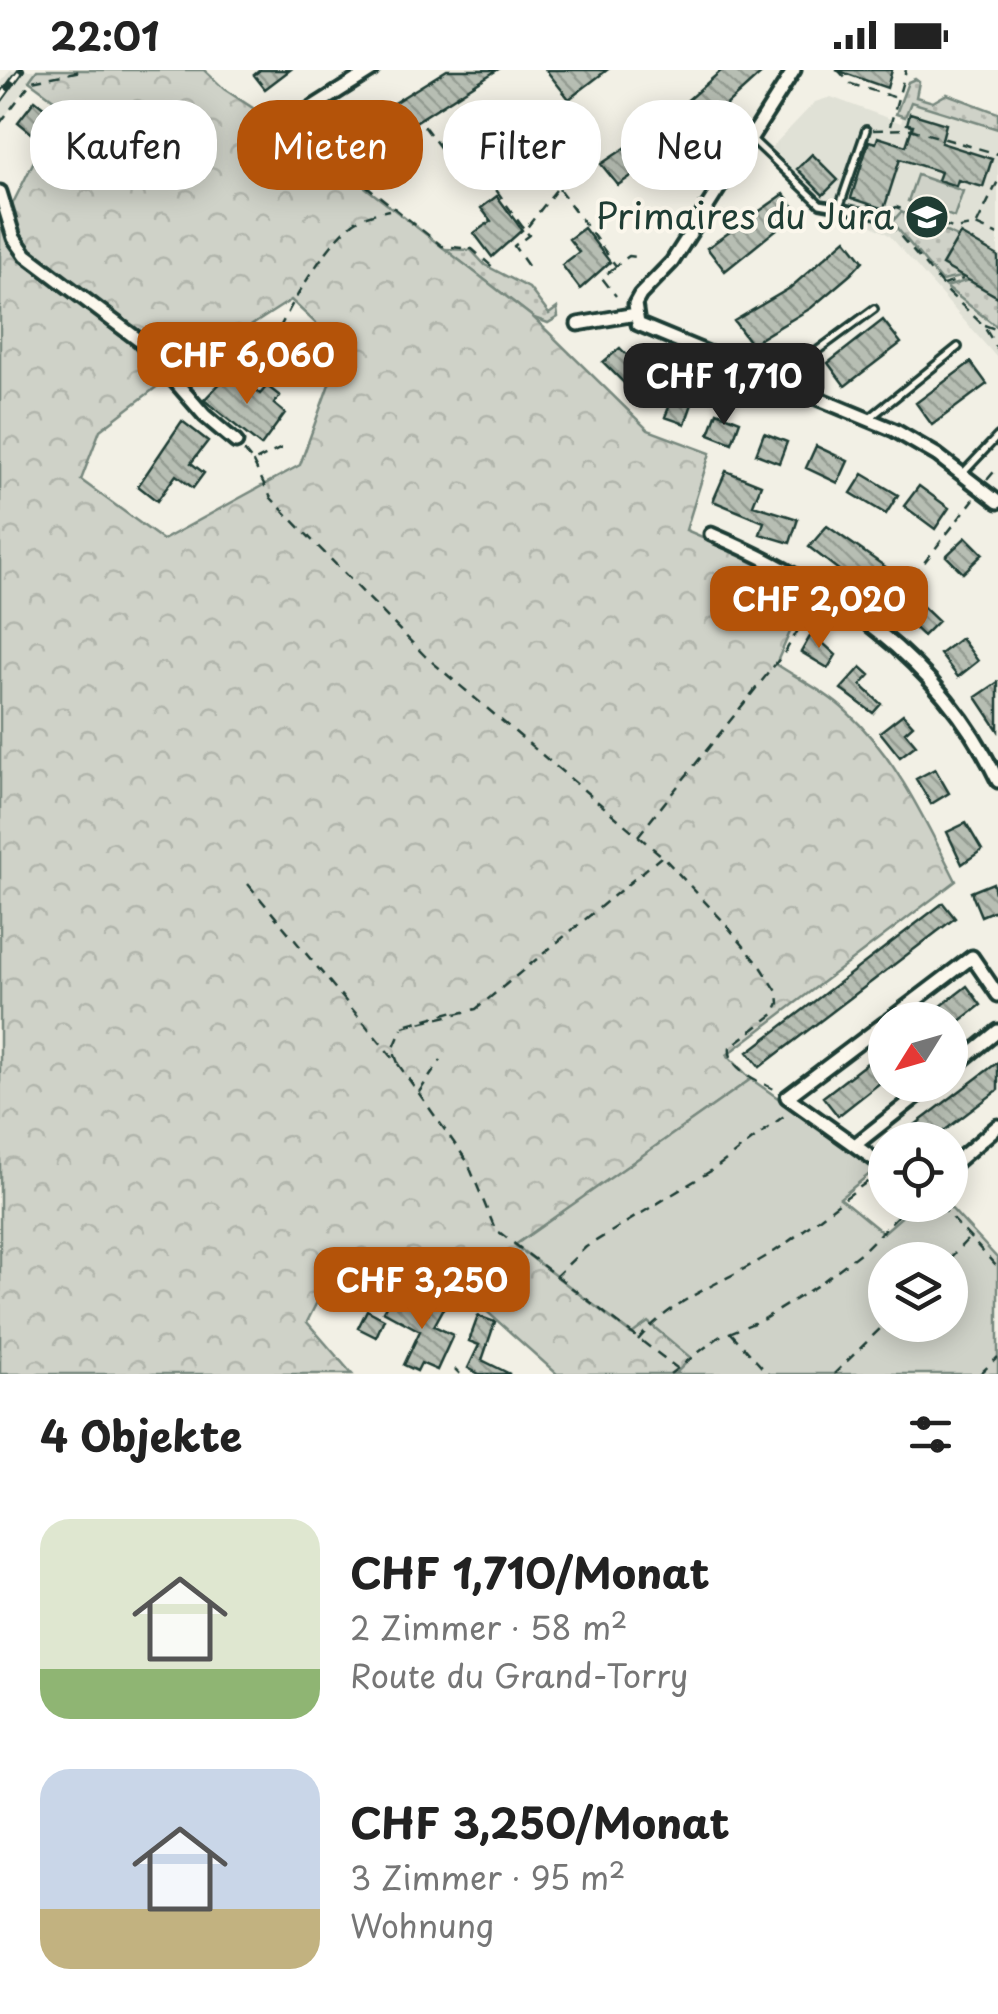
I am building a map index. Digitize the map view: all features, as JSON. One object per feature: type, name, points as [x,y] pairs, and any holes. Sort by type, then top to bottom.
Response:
[{"type":"street","points":[[324,100],[372,70]]},
{"type":"street","points":[[758,125],[794,70]]},
{"type":"street","points":[[717,190],[672,262],[640,296],[636,314],[646,330],[870,418],[963,473],[998,502]]},
{"type":"street","points":[[0,192],[9,226],[26,255],[140,341],[205,416],[236,442]]},
{"type":"street","points":[[578,324],[636,314]]},
{"type":"street","points":[[711,534],[776,562],[871,624],[924,672],[986,755],[998,781]]},
{"type":"street","points":[[913,1002],[972,957],[998,995]]},
{"type":"street","points":[[968,1055],[998,1031]]},
{"type":"street","points":[[868,1036],[787,1097],[855,1144],[868,1158]]},
{"type":"street","points":[[855,1144],[910,1102]]},
{"type":"street","points":[[968,1152],[998,1126]]},
{"type":"lane","points":[[839,208],[866,130]]},
{"type":"lane","points":[[758,145],[820,204],[884,216]]},
{"type":"lane","points":[[784,385],[792,370],[874,309]]},
{"type":"lane","points":[[870,418],[958,347]]},
{"type":"lane","points":[[963,473],[998,436]]},
{"type":"path","points":[[0,124],[32,81],[86,70]]},
{"type":"path","points":[[838,70],[851,84],[897,98]]},
{"type":"path","points":[[890,129],[906,70]]},
{"type":"path","points":[[424,126],[442,150]]},
{"type":"path","points":[[866,130],[910,129],[998,154]]},
{"type":"path","points":[[976,225],[998,180]]},
{"type":"path","points":[[368,190],[442,246],[472,249],[496,270]]},
{"type":"path","points":[[493,190],[528,235],[514,246],[528,266]]},
{"type":"path","points":[[525,230],[556,190]]},
{"type":"path","points":[[559,190],[616,266]]},
{"type":"path","points":[[989,199],[998,203]]},
{"type":"path","points":[[998,236],[976,225],[955,229],[896,207],[884,216],[942,285],[983,324],[998,350]]},
{"type":"path","points":[[266,362],[274,338],[346,230],[364,216],[391,209]]},
{"type":"path","points":[[616,296],[602,278],[629,256],[636,257]]},
{"type":"path","points":[[942,285],[963,279]]},
{"type":"path","points":[[983,324],[998,330]]},
{"type":"path","points":[[236,442],[253,462],[271,498],[425,656],[662,856],[724,920],[778,993],[774,1014],[730,1047],[729,1056],[734,1065],[787,1097]]},
{"type":"path","points":[[253,462],[288,445]]},
{"type":"path","points":[[879,620],[998,467]]},
{"type":"path","points":[[638,836],[785,652],[822,590]]},
{"type":"path","points":[[403,1027],[476,1009],[662,856]]},
{"type":"path","points":[[248,884],[398,1064],[468,1160],[496,1230],[554,1278],[677,1368]]},
{"type":"path","points":[[398,1064],[393,1050],[403,1027],[458,1010]]},
{"type":"path","points":[[418,1093],[441,1060]]},
{"type":"path","points":[[554,1278],[597,1239],[714,1169],[786,1112],[800,1122]]},
{"type":"path","points":[[864,1166],[868,1167]]},
{"type":"path","points":[[638,1340],[672,1307],[773,1252],[868,1179]]},
{"type":"path","points":[[670,1374],[730,1332],[764,1319],[818,1285],[864,1250],[891,1222]]},
{"type":"path","points":[[955,1222],[998,1268]]},
{"type":"path","points":[[966,1242],[970,1238]]},
{"type":"path","points":[[730,1332],[768,1374]]},
{"type":"path","points":[[834,1374],[868,1341]]},
{"type":"path","points":[[980,1374],[998,1356]]},
{"type":"path","points":[[454,1368],[460,1374]]},
{"type":"shaded area","points":[[10,70],[37,70],[0,124],[0,84]]},
{"type":"shaded area","name":"Primaires du Jura","points":[[831,97],[901,123],[907,100],[991,123],[998,108],[998,359],[889,235],[824,199],[771,148],[815,102]]},
{"type":"green space","points":[[37,70],[204,70],[241,100],[237,100],[237,190],[369,190],[534,318],[648,430],[710,453],[686,530],[811,584],[776,664],[831,699],[865,730],[909,791],[956,881],[727,1055],[751,1079],[516,1245],[631,1334],[648,1322],[692,1358],[675,1374],[557,1374],[464,1291],[336,1264],[307,1322],[352,1374],[0,1374],[0,229],[30,169],[30,190],[217,190],[217,100],[55,100],[29,81]],"holes":[[[291,300],[342,348],[300,465],[163,540],[81,480],[100,430],[163,382]]]},
{"type":"green space","points":[[908,82],[919,82],[916,97],[933,102],[947,94],[998,113],[998,129],[911,102],[905,117],[896,114]]},
{"type":"green space","points":[[917,175],[963,191],[954,217],[908,201]]},
{"type":"green space","points":[[901,212],[962,239],[998,276],[997,327],[946,287],[969,280],[965,276],[941,281],[892,222]]},
{"type":"green space","points":[[444,249],[471,250],[485,265],[529,288],[549,314],[557,308],[558,317],[548,323],[534,318]]},
{"type":"green space","points":[[751,1079],[868,1162],[868,1175],[840,1198],[883,1233],[896,1222],[964,1222],[998,1259],[998,1374],[675,1374],[691,1358],[648,1322],[632,1334],[515,1245]]},
{"type":"building","points":[[260,70],[290,70],[265,89],[254,75]]},
{"type":"building","points":[[447,70],[497,70],[450,100],[443,100],[443,104],[423,117],[423,100],[398,100]]},
{"type":"building","points":[[546,70],[607,70],[569,99]]},
{"type":"building","points":[[722,70],[765,70],[732,100],[688,100]]},
{"type":"building","points":[[836,70],[892,70],[887,88]]},
{"type":"building","points":[[30,106],[30,132],[18,122]]},
{"type":"building","points":[[910,113],[946,124],[941,143],[992,159],[983,187],[958,180],[956,186],[938,180],[941,172],[900,159],[884,209],[851,198],[869,141],[876,143],[878,137],[906,146],[913,125],[907,124]]},
{"type":"building","points":[[621,151],[621,183],[618,185],[601,164]]},
{"type":"building","points":[[812,154],[838,180],[823,195],[797,169]]},
{"type":"building","points":[[784,194],[798,212],[725,271],[707,248]]},
{"type":"building","points":[[497,196],[522,230],[492,257],[474,233],[491,221],[481,208]]},
{"type":"building","points":[[584,228],[610,262],[580,289],[562,265],[579,252],[569,239]]},
{"type":"building","points":[[960,234],[998,256],[998,297],[942,265]]},
{"type":"building","points":[[846,239],[863,261],[811,308],[751,344],[734,321],[790,288]]},
{"type":"building","points":[[883,320],[901,343],[845,386],[828,363]]},
{"type":"building","points":[[291,348],[308,361],[293,380],[276,367]]},
{"type":"building","points":[[620,348],[659,388],[644,403],[603,362]]},
{"type":"building","points":[[971,362],[987,384],[932,425],[916,403]]},
{"type":"building","points":[[232,371],[260,394],[267,386],[280,396],[274,404],[285,413],[261,446],[204,400]]},
{"type":"building","points":[[673,397],[692,404],[685,424],[665,417]]},
{"type":"building","points":[[717,412],[740,421],[732,443],[709,434]]},
{"type":"building","points":[[182,421],[208,441],[191,463],[204,473],[193,488],[176,475],[157,501],[138,486]]},
{"type":"building","points":[[764,433],[787,442],[779,463],[756,454]]},
{"type":"building","points":[[816,446],[848,461],[838,483],[806,468]]},
{"type":"building","points":[[726,471],[761,485],[753,505],[798,519],[790,543],[760,534],[764,522],[713,501]]},
{"type":"building","points":[[863,474],[898,495],[886,514],[851,493]]},
{"type":"building","points":[[919,486],[949,508],[935,529],[904,506]]},
{"type":"building","points":[[827,526],[900,577],[880,602],[809,547]]},
{"type":"building","points":[[966,537],[983,554],[963,573],[946,556]]},
{"type":"building","points":[[918,602],[938,621],[923,636],[904,618]]},
{"type":"building","points":[[812,633],[836,655],[828,668],[801,652]]},
{"type":"building","points":[[961,638],[978,661],[958,677],[940,654]]},
{"type":"building","points":[[861,667],[870,675],[861,685],[881,704],[873,713],[841,689]]},
{"type":"building","points":[[998,682],[998,730],[976,697]]},
{"type":"building","points":[[903,714],[913,725],[905,732],[916,745],[900,757],[880,732]]},
{"type":"building","points":[[935,769],[949,793],[931,804],[916,779]]},
{"type":"building","points":[[966,823],[982,850],[962,864],[947,832]]},
{"type":"building","points":[[993,883],[998,909],[981,916],[971,892]]},
{"type":"building","points":[[943,903],[955,918],[760,1067],[748,1052]]},
{"type":"building","points":[[967,986],[981,1005],[968,1015],[968,1002],[946,1002]]},
{"type":"building","points":[[868,1062],[868,1092],[838,1116],[823,1097]]},
{"type":"building","points":[[998,1062],[998,1090],[956,1122],[919,1122],[945,1102],[968,1102],[968,1085]]},
{"type":"building","points":[[393,1294],[428,1314],[435,1301],[445,1306],[434,1326],[453,1335],[437,1370],[421,1363],[417,1371],[404,1365],[420,1331],[383,1311]]},
{"type":"building","points":[[367,1310],[384,1319],[376,1337],[358,1328]]},
{"type":"building","points":[[478,1316],[495,1322],[482,1360],[510,1374],[479,1374],[468,1368],[479,1345],[469,1341]]},
{"type":"railway","points":[[0,99],[21,70]]},
{"type":"place","name":"Primaires du Jura","points":[[927,217]]}]
